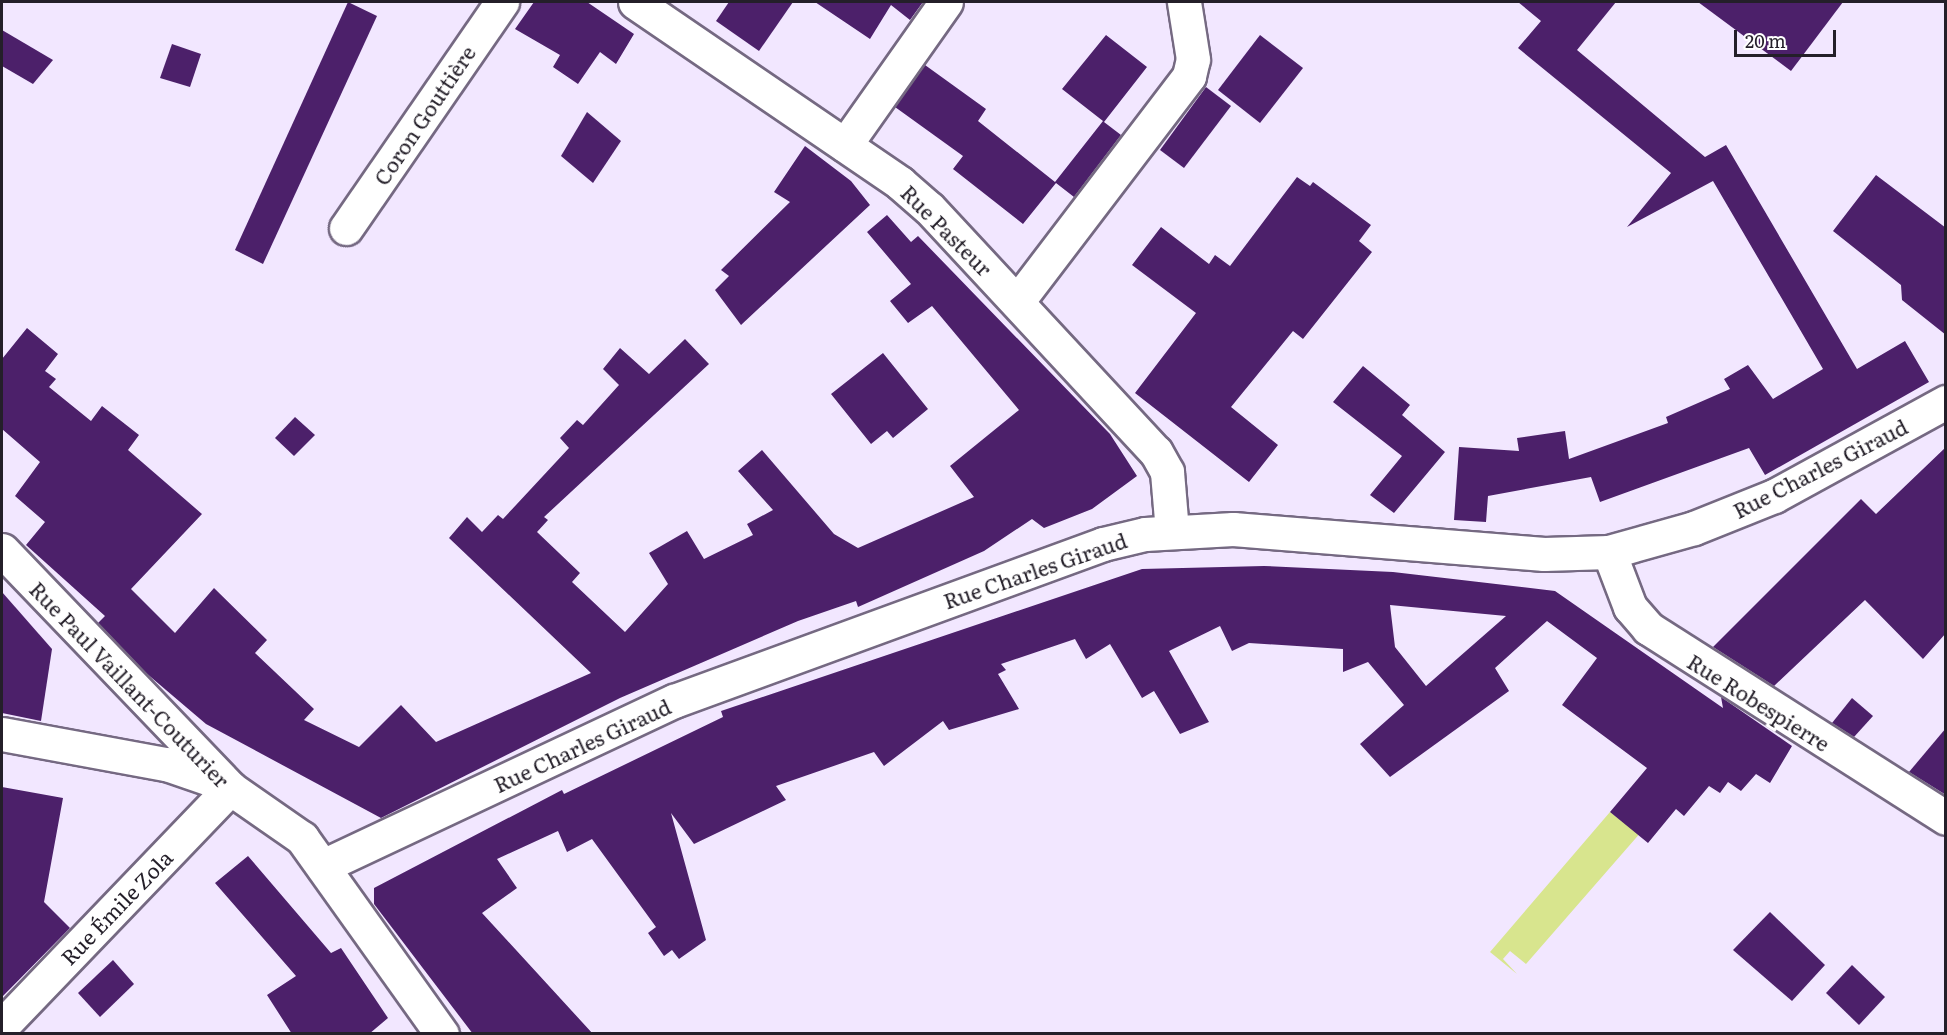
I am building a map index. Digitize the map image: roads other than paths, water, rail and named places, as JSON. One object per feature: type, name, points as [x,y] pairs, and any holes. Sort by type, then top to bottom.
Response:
[{"type":"street","name":"Coron Gouttière","points":[[346,228],[502,2]]},
{"type":"street","name":"Rue Pasteur","points":[[635,2],[845,145],[914,195],[1017,302],[1162,460],[1172,531]]},
{"type":"street","points":[[845,145],[946,2]]},
{"type":"street","points":[[1017,302],[1189,76],[1193,59],[1184,2]]},
{"type":"street","name":"Rue Charles Giraud","points":[[323,866],[715,685],[1103,544],[1172,531],[1276,531],[1544,554],[1609,552],[1694,528],[1765,499],[1946,402]]},
{"type":"street","name":"Rue Paul Vaillant-Couturier","points":[[2,550],[230,788],[292,829],[323,866],[442,1034]]},
{"type":"street","name":"Rue Robespierre","points":[[1609,552],[1630,607],[1681,652],[1946,818]]},
{"type":"street","points":[[2,734],[166,764],[230,788]]},
{"type":"street","name":"Rue Émile Zola","points":[[2,1026],[230,788]]}]
